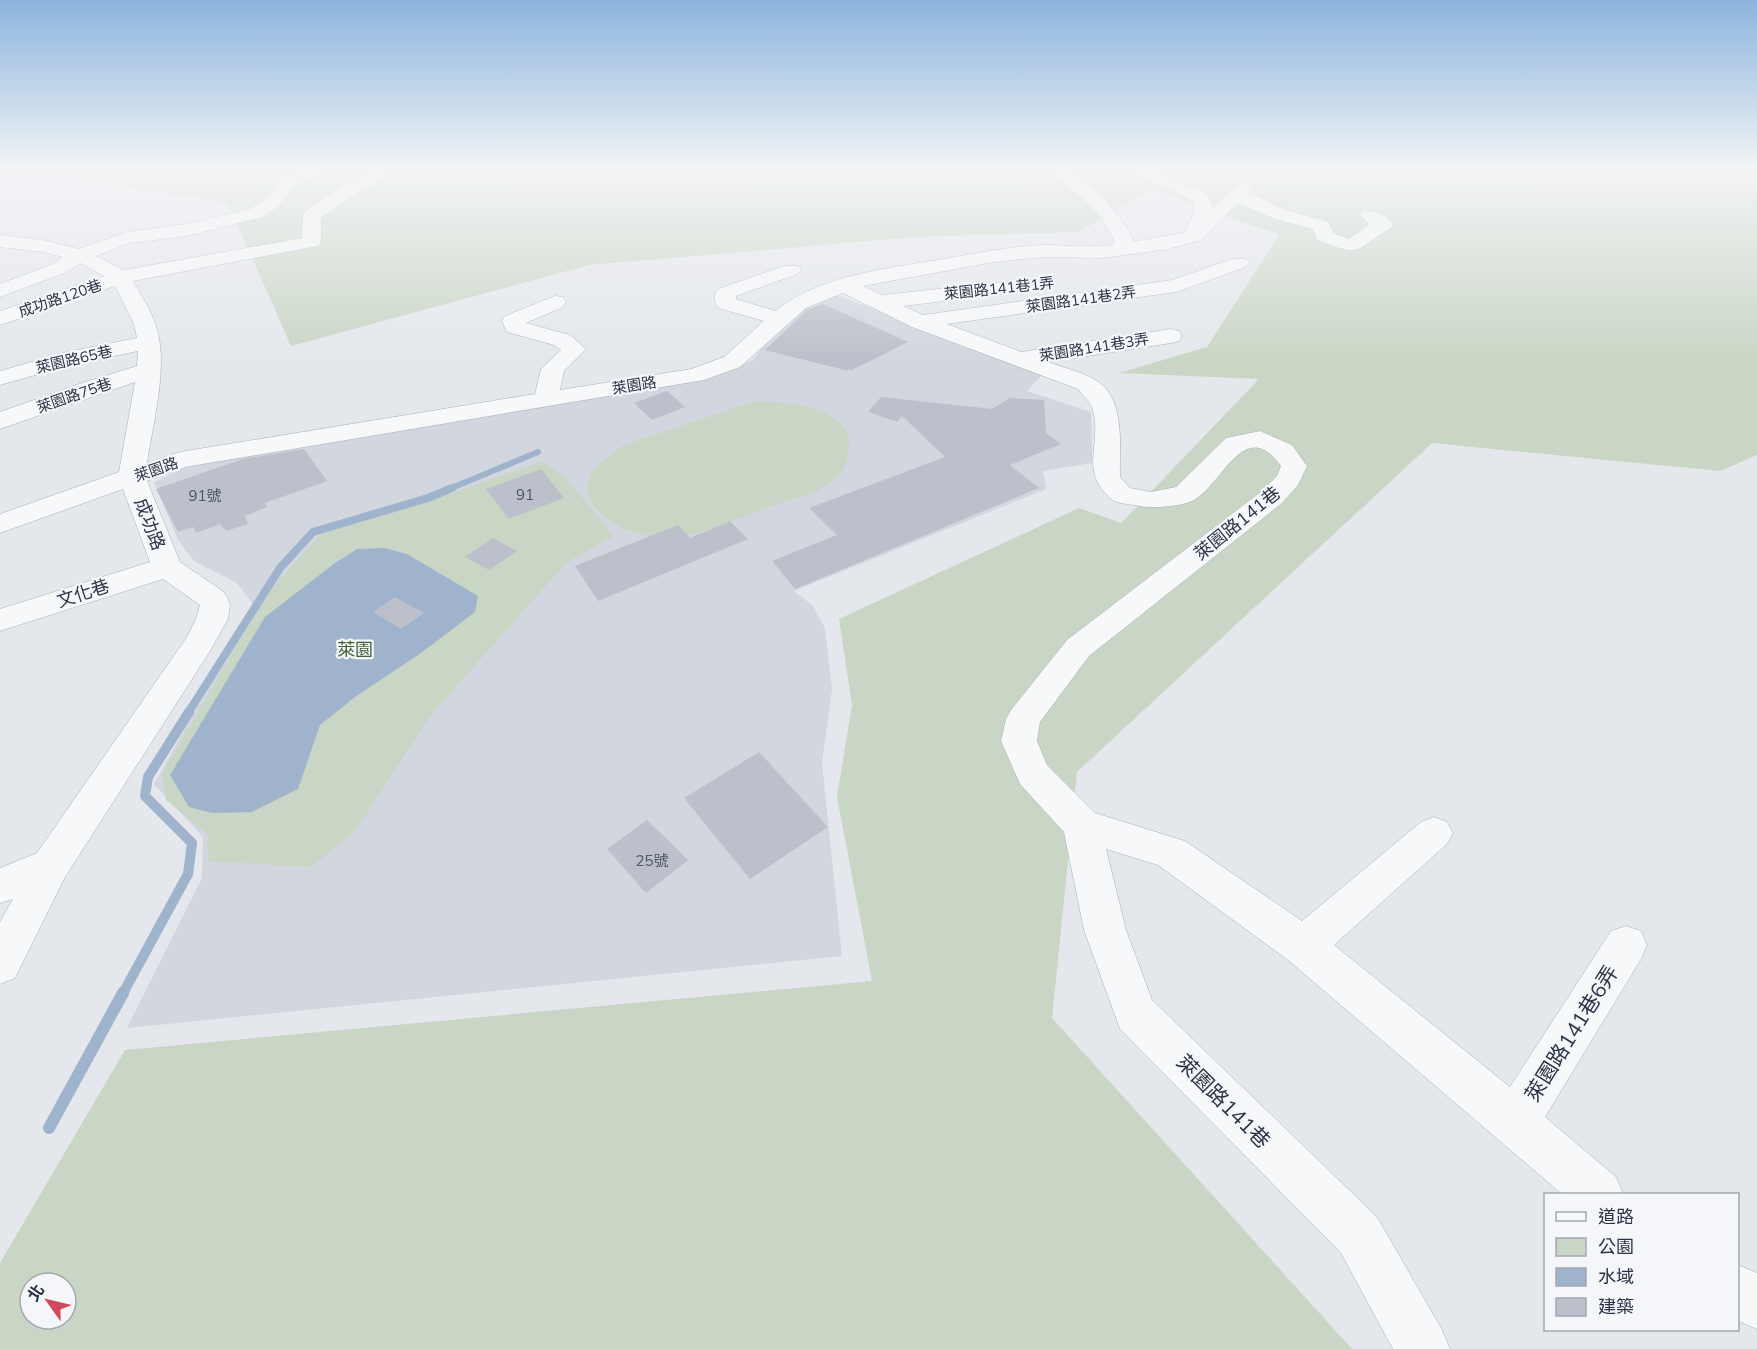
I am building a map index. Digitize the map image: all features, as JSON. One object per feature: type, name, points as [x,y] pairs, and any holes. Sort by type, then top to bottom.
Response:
[{"type":"street","points":[[0,291],[60,268],[79,255],[127,237],[162,233]]},
{"type":"street","name":"成功路120巷","points":[[0,318],[121,277],[311,242],[311,233]]},
{"type":"street","points":[[1120,250],[1124,240],[1121,233]]},
{"type":"street","name":"萊園路","points":[[0,524],[180,460],[696,375],[732,362],[798,303],[844,285],[880,276],[994,256],[1043,251],[1120,250],[1168,243],[1194,236],[1197,233]]},
{"type":"street","name":"萊園路","points":[[1323,233],[1324,236],[1351,246],[1362,239],[1366,233]]},
{"type":"street","points":[[0,241],[43,246],[79,255],[121,277]]},
{"type":"street","name":"萊園路141巷2弄","points":[[920,322],[1176,286],[1239,263]]},
{"type":"street","points":[[779,319],[726,303],[725,293],[791,270]]},
{"type":"street","points":[[1087,278],[1122,274]]},
{"type":"street","name":"成功路","points":[[0,964],[51,865],[187,662],[212,619],[215,605],[213,599],[167,567],[132,477],[148,370],[149,342],[145,324],[121,277]]},
{"type":"street","name":"萊園路141巷","points":[[844,285],[920,322],[1086,384],[1099,397],[1106,412],[1107,478],[1121,494],[1151,500],[1185,494],[1235,443],[1260,440],[1283,451],[1294,466],[1289,479],[1272,497],[1078,648],[1023,719],[1019,741],[1033,774],[1082,825],[1171,853],[1303,946],[1598,1193]]},
{"type":"street","name":"萊園路141巷1弄","points":[[877,302],[1028,285]]},
{"type":"street","points":[[546,399],[553,369],[575,349],[562,340],[515,327],[513,321],[555,302]]},
{"type":"street","name":"萊園路141巷3弄","points":[[1018,359],[1171,336]]},
{"type":"street","name":"萊園路65巷","points":[[0,378],[67,359],[149,342]]},
{"type":"street","name":"萊園路75巷","points":[[0,421],[90,388],[148,370]]},
{"type":"street","name":"文化巷","points":[[0,620],[167,567]]},
{"type":"street","name":"萊園路141巷","points":[[1082,825],[1105,930],[1135,1014],[1359,1235],[1423,1349]]},
{"type":"street","points":[[1303,946],[1434,833]]},
{"type":"street","points":[[0,886],[51,865]]},
{"type":"street","name":"萊園路141巷6弄","points":[[1515,1122],[1626,945]]},
{"type":"street","points":[[1739,1292],[1757,1303]]},
{"type":"shaded area","points":[[833,294],[1045,372],[1027,391],[1091,412],[1092,463],[1043,471],[1046,489],[794,591],[812,605],[825,628],[832,689],[822,763],[842,956],[127,1028],[202,878],[203,837],[154,784],[253,604],[237,583],[194,561],[178,540],[154,482],[182,469],[279,446],[718,375],[753,360],[760,350],[794,317]]},
{"type":"green space","points":[[241,233],[1048,233],[915,237],[589,265],[291,346]]},
{"type":"green space","points":[[1273,233],[1757,233],[1757,455],[1720,471],[1432,443],[1077,772],[1052,1018],[1352,1349],[0,1349],[0,1263],[125,1050],[872,981],[837,797],[852,705],[839,619],[1079,508],[1121,523],[1259,379],[1119,373],[1207,347],[1279,235]]},
{"type":"green space","points":[[755,401],[800,405],[816,409],[830,415],[841,424],[848,435],[849,450],[847,461],[839,475],[821,489],[695,534],[644,535],[611,521],[593,504],[588,494],[587,483],[592,472],[624,445]]},
{"type":"green space","name":"萊園","points":[[541,462],[564,476],[614,536],[567,562],[430,716],[356,830],[311,867],[208,861],[208,834],[166,800],[162,774],[266,595],[321,534],[406,509]]},
{"type":"water","points":[[384,548],[407,554],[478,596],[475,612],[421,653],[355,697],[320,725],[298,789],[252,812],[212,813],[189,807],[170,775],[265,617],[335,563],[357,549]]},
{"type":"building","points":[[823,304],[908,342],[852,370],[765,350],[807,310]]},
{"type":"building","points":[[667,391],[685,407],[652,420],[634,403]]},
{"type":"building","points":[[881,397],[992,409],[1010,398],[1044,400],[1046,433],[1061,444],[1010,465],[1039,488],[795,589],[772,561],[837,535],[809,508],[945,457],[902,416],[897,422],[868,412]]},
{"type":"building","points":[[304,449],[327,481],[265,503],[267,507],[245,516],[248,524],[226,531],[220,524],[196,533],[194,527],[178,532],[156,489],[243,459]]},
{"type":"building","points":[[541,469],[564,498],[509,519],[486,489]]},
{"type":"building","points":[[730,521],[748,539],[598,601],[575,566],[678,525],[690,538]]},
{"type":"building","points":[[493,538],[517,551],[489,570],[465,557]]},
{"type":"building","points":[[395,597],[424,613],[401,629],[373,612]]},
{"type":"building","points":[[759,752],[828,827],[750,879],[684,798]]},
{"type":"building","points":[[647,820],[688,860],[646,893],[607,849]]},
{"type":"waterway","points":[[449,489],[538,452]]},
{"type":"waterway","points":[[188,713],[280,568],[313,532],[428,498],[452,488]]},
{"type":"waterway","points":[[122,995],[188,874],[192,843],[145,796],[148,777],[189,712]]},
{"type":"waterway","points":[[49,1128],[123,993]]}]
